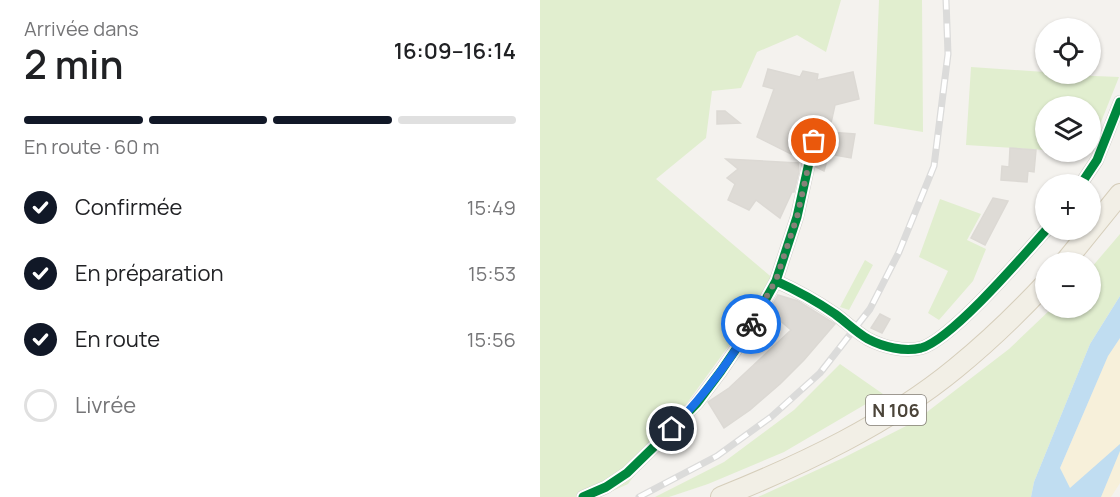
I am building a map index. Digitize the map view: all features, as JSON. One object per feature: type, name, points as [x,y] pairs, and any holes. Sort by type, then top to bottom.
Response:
[{"type":"main road","points":[[1073,252],[1120,194]]},
{"type":"main road","name":"N 106","points":[[721,497],[788,470],[882,420],[956,369],[1035,294]]},
{"type":"street","points":[[1088,174],[1097,160],[1120,102]]},
{"type":"street","points":[[583,497],[606,487],[627,473],[697,403],[747,333],[776,280],[797,217],[814,141]]},
{"type":"street","points":[[776,280],[817,302],[867,339],[902,350],[921,348],[937,341],[1017,264],[1037,240]]},
{"type":"green space","points":[[540,0],[841,0],[826,52],[797,35],[757,52],[741,88],[712,91],[706,138],[656,179],[776,281],[628,484],[599,497],[540,497]]},
{"type":"green space","points":[[879,0],[922,0],[923,132],[874,124]]},
{"type":"green space","points":[[971,67],[1035,71],[1035,84],[1101,84],[1101,76],[1119,77],[1101,122],[1101,96],[1035,96],[1035,149],[966,145]]},
{"type":"green space","points":[[940,199],[981,214],[967,240],[986,249],[973,281],[939,320],[928,313],[948,271],[919,257]]},
{"type":"green space","points":[[1120,234],[1120,296],[1090,344],[1034,482],[1031,497],[758,497],[914,422],[1009,349],[1042,318],[1101,318],[1101,256]]},
{"type":"green space","points":[[865,260],[873,265],[849,310],[840,307]]},
{"type":"green space","points":[[840,364],[883,394],[784,452],[708,484],[669,497],[655,497],[724,462],[794,410]]},
{"type":"sand","points":[[1120,338],[1120,483],[1111,497],[1066,497],[1060,468],[1108,355]]},
{"type":"water","points":[[1120,296],[1120,338],[1108,356],[1060,468],[1070,488],[1120,444],[1120,451],[1101,497],[1031,497],[1034,482],[1090,344]]},
{"type":"building","points":[[768,69],[800,77],[803,71],[818,74],[817,80],[853,72],[859,99],[835,105],[829,132],[855,134],[851,158],[829,154],[824,171],[816,167],[822,141],[820,134],[816,132],[808,135],[801,159],[757,137],[774,89],[763,86]]},
{"type":"building","points":[[717,111],[725,111],[740,123],[717,124]]},
{"type":"building","points":[[1010,148],[1035,150],[1034,172],[1028,171],[1027,182],[1001,180],[1002,166],[1009,167]]},
{"type":"building","points":[[726,159],[798,163],[799,171],[794,192],[780,218],[756,200],[749,210],[728,200],[735,184],[727,178],[738,169]]},
{"type":"building","points":[[993,198],[1008,201],[985,245],[971,238]]},
{"type":"building","points":[[778,295],[798,301],[835,324],[780,384],[750,410],[724,428],[708,402],[729,388],[791,330],[769,311]]},
{"type":"building","points":[[880,314],[890,319],[882,333],[871,328]]},
{"type":"railway","points":[[639,497],[717,456],[771,417],[820,373],[870,309],[899,252],[934,166],[948,54],[946,0]]},
{"type":"cycle path","points":[[1088,174],[1097,160],[1120,102]]},
{"type":"cycle path","points":[[583,497],[606,487],[627,473],[665,436],[697,403],[747,333],[776,281],[797,217],[814,140]]},
{"type":"cycle path","points":[[776,281],[821,305],[874,342],[901,349],[921,348],[934,342],[968,314],[1037,240]]},
{"type":"way so far","points":[[751,324],[776,280],[788,238],[797,217],[814,141]]},
{"type":"route","points":[[672,429],[697,403],[751,324]]}]
